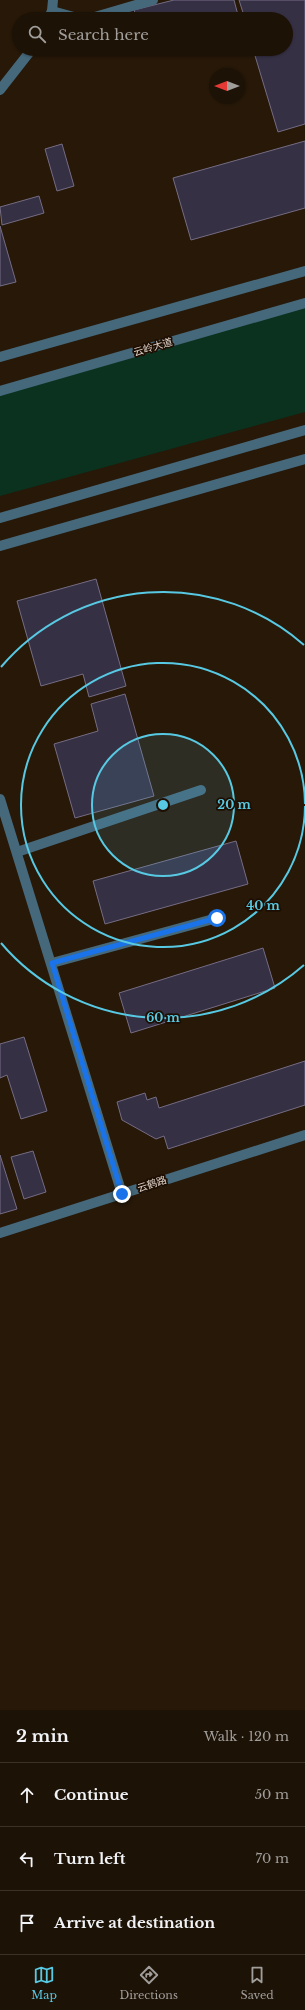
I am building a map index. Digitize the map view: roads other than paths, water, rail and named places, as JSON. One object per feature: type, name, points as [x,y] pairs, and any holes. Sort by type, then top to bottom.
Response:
[{"type":"street","points":[[51,12],[53,0]]},
{"type":"street","points":[[112,12],[153,0]]},
{"type":"street","points":[[0,90],[27,56]]},
{"type":"street","points":[[0,357],[305,271]]},
{"type":"street","name":"云岭大道","points":[[0,391],[305,303]]},
{"type":"street","points":[[0,518],[305,430]]},
{"type":"street","points":[[0,546],[305,459]]},
{"type":"street","points":[[17,852],[201,790]]},
{"type":"street","points":[[0,799],[52,963],[122,1194]]},
{"type":"street","points":[[52,963],[217,918]]},
{"type":"street","name":"云鹤路","points":[[0,1233],[305,1135]]}]
